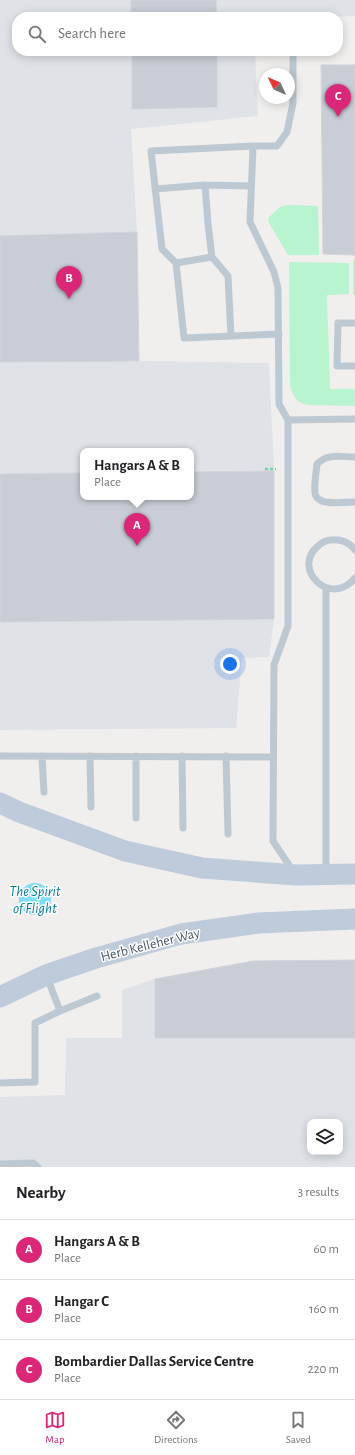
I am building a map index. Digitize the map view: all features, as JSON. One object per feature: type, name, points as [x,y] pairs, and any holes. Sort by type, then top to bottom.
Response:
[{"type":"main road","points":[[0,804],[92,839],[140,854],[202,868],[296,875],[355,874]]},
{"type":"main road","name":"Herb Kelleher Way","points":[[0,997],[46,975],[96,958],[181,934],[258,923],[355,919]]},
{"type":"lane","points":[[279,334],[184,338],[176,263],[162,249],[150,151],[277,146],[287,132],[293,103],[293,56]]},
{"type":"lane","points":[[253,146],[250,222],[274,272],[278,288],[279,404],[288,420],[288,626],[274,665],[273,841],[296,875]]},
{"type":"lane","points":[[155,189],[205,185],[251,186]]},
{"type":"lane","points":[[205,185],[212,257],[228,276],[231,336]]},
{"type":"lane","points":[[176,263],[212,257]]},
{"type":"lane","points":[[355,323],[338,323],[338,366],[355,366]]},
{"type":"lane","points":[[288,420],[355,419]]},
{"type":"lane","points":[[355,457],[327,456],[322,459],[317,464],[315,494],[318,499],[325,502],[355,502]]},
{"type":"lane","points":[[355,550],[347,543],[336,539],[328,540],[321,543],[315,549],[309,563],[310,571],[314,578],[319,584],[326,588],[334,590],[343,588],[350,584],[355,578]]},
{"type":"lane","points":[[326,588],[326,874]]},
{"type":"lane","points":[[0,756],[273,756]]},
{"type":"lane","points":[[42,756],[44,792]]},
{"type":"lane","points":[[90,756],[91,807]]},
{"type":"lane","points":[[136,756],[136,818]]},
{"type":"lane","points":[[182,756],[183,828]]},
{"type":"lane","points":[[226,756],[228,834]]},
{"type":"lane","points":[[46,975],[60,1012]]},
{"type":"lane","points":[[0,1083],[35,1082],[35,1023],[97,996]]},
{"type":"lane","points":[[0,1164],[33,1163],[38,1167]]},
{"type":"path","points":[[265,469],[282,470]]},
{"type":"shaded area","points":[[0,0],[355,0],[355,16],[343,16],[343,12],[12,12],[12,56],[255,56],[258,116],[131,129],[137,232],[139,361],[269,363],[274,471],[274,619],[269,657],[242,658],[236,728],[0,730]]},
{"type":"shaded area","points":[[355,960],[355,1167],[0,1167],[0,1097],[65,1095],[66,1038],[122,1038],[122,990],[155,979],[253,961]]},
{"type":"green space","points":[[288,205],[318,206],[319,255],[288,255],[270,225],[268,218],[280,207]]},
{"type":"green space","points":[[355,259],[355,295],[353,295],[353,261]]},
{"type":"green space","points":[[289,262],[349,263],[349,294],[327,295],[330,389],[355,389],[355,406],[308,405],[298,401],[292,392],[290,385]]},
{"type":"water","name":"The Spirit of Flight","points":[[32,883],[38,883],[48,890],[51,899],[50,905],[44,912],[38,915],[32,915],[22,908],[19,902],[19,896],[26,886]]},
{"type":"building","points":[[131,0],[216,0],[217,12],[131,12]]},
{"type":"building","points":[[132,56],[217,56],[217,107],[132,109]]},
{"type":"building","points":[[321,65],[355,65],[355,255],[323,254]]},
{"type":"building","points":[[137,232],[139,361],[0,362],[0,236]]},
{"type":"building","points":[[274,471],[274,619],[0,622],[0,474],[80,473],[80,500],[194,500],[194,472]]},
{"type":"building","points":[[355,960],[355,1038],[155,1038],[155,979],[253,961]]},
{"type":"place","name":"Bombardier Dallas Service Centre","points":[[338,117]]},
{"type":"place","name":"Hangar C","points":[[69,299]]},
{"type":"place","name":"Hangars A & B","points":[[137,546]]}]
